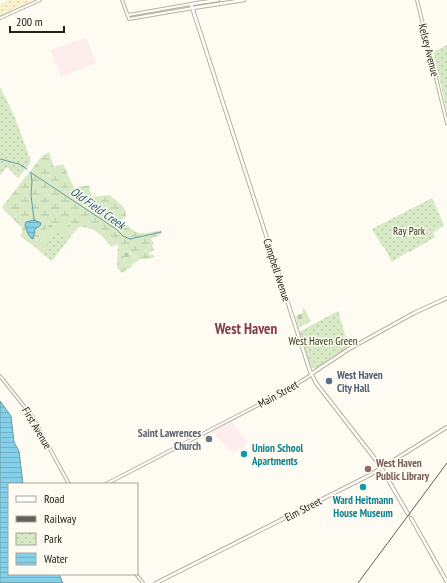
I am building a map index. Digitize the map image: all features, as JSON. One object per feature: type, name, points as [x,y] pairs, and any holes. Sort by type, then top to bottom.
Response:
[{"type":"main road","points":[[191,4],[218,0]]},
{"type":"main road","points":[[193,8],[244,0]]},
{"type":"main road","name":"Campbell Avenue","points":[[191,4],[311,374],[316,383],[382,468],[408,514]]},
{"type":"main road","name":"Main Street","points":[[311,374],[349,349],[414,313],[447,298]]},
{"type":"main road","name":"Elm Street","points":[[156,583],[382,468],[447,428]]},
{"type":"main road","points":[[411,518],[447,582]]},
{"type":"street","points":[[0,18],[40,0]]},
{"type":"street","points":[[122,0],[129,18],[193,8]]},
{"type":"street","name":"Kelsey Avenue","points":[[417,0],[447,123]]},
{"type":"street","points":[[128,15],[191,4]]},
{"type":"street","name":"Main Street","points":[[108,483],[288,389],[311,374]]},
{"type":"street","name":"First Avenue","points":[[0,376],[34,419],[67,483]]},
{"type":"street","points":[[137,575],[143,583]]},
{"type":"shaded area","points":[[86,37],[96,63],[61,77],[51,50]]},
{"type":"shaded area","points":[[231,421],[248,443],[233,453],[212,431]]},
{"type":"green space","points":[[447,45],[447,111],[433,52]]},
{"type":"green space","points":[[0,87],[13,113],[30,158],[30,164],[18,178],[7,167],[0,175]]},
{"type":"green space","points":[[49,152],[54,167],[63,164],[74,188],[89,185],[92,197],[109,195],[120,204],[126,213],[126,216],[121,220],[122,222],[136,232],[147,233],[161,230],[162,234],[151,239],[154,244],[152,245],[154,250],[149,253],[155,257],[137,259],[130,252],[126,251],[124,255],[126,270],[122,273],[117,268],[118,244],[111,247],[98,232],[89,228],[79,227],[74,231],[68,232],[70,225],[68,224],[49,225],[45,231],[39,250],[20,236],[22,233],[22,228],[2,207],[42,156]]},
{"type":"green space","name":"Ray Park","points":[[432,198],[444,225],[433,233],[435,237],[392,262],[372,229]]},
{"type":"green space","points":[[69,223],[70,225],[68,232],[73,232],[79,227],[72,235],[54,231],[47,246],[40,252],[39,250],[45,231],[49,225]]},
{"type":"green space","points":[[54,231],[61,231],[62,234],[72,235],[52,261],[40,252],[47,246]]},
{"type":"green space","points":[[126,251],[140,260],[132,264],[132,267],[126,270],[124,255]]},
{"type":"green space","points":[[304,308],[311,321],[299,328],[295,316],[303,313],[302,309]]},
{"type":"green space","name":"West Haven Green","points":[[338,311],[347,341],[347,348],[318,368],[312,368],[299,332]]},
{"type":"sand","points":[[8,0],[33,0],[0,15],[0,4]]},
{"type":"water","points":[[34,220],[41,223],[40,226],[35,229],[33,239],[28,234],[25,224],[26,222]]},
{"type":"water","points":[[0,401],[11,416],[14,442],[19,451],[23,483],[8,483],[8,575],[59,575],[63,583],[0,583]]},
{"type":"waterway","name":"Old Field Creek","points":[[0,159],[19,164],[27,169]]},
{"type":"waterway","name":"Old Field Creek","points":[[30,172],[116,229],[123,236],[130,239],[161,232]]},
{"type":"waterway","points":[[31,173],[31,195],[34,220]]},
{"type":"railway","points":[[358,583],[447,463]]},
{"type":"place","name":"West Haven City Hall","points":[[329,381]]},
{"type":"place","name":"Saint Lawrences Church","points":[[209,439]]},
{"type":"place","name":"Union School Apartments","points":[[244,454]]},
{"type":"place","name":"West Haven Public Library","points":[[368,469]]},
{"type":"place","name":"Ward Heitmann House Museum","points":[[363,487]]},
{"type":"district","name":"West Haven","points":[[246,328]]}]
